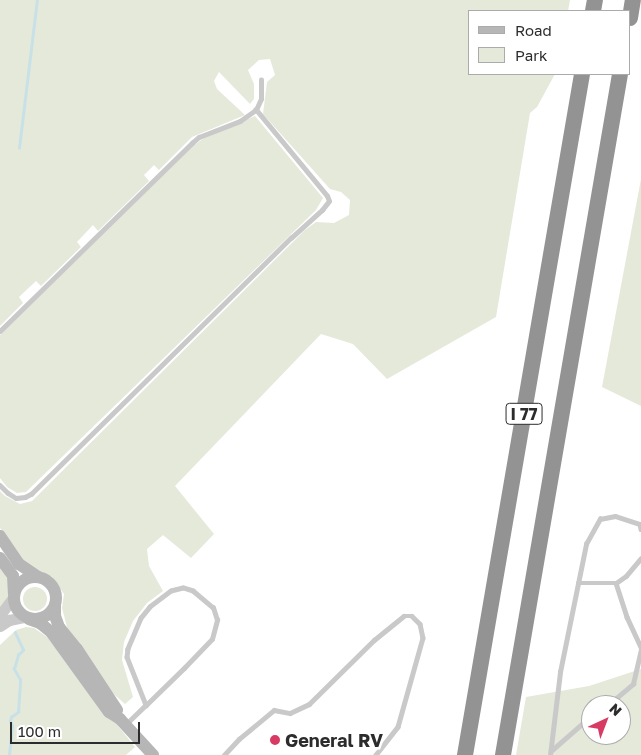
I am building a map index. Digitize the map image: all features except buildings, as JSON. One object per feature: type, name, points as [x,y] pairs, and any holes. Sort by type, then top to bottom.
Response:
[{"type":"highway","name":"I 77","points":[[465,755],[582,75]]},
{"type":"highway","name":"I 77","points":[[504,755],[620,75]]},
{"type":"main road","points":[[0,536],[19,564],[47,581],[54,588],[55,616],[59,626],[116,707],[123,722]]},
{"type":"main road","points":[[0,558],[13,576],[16,609],[48,630],[109,712],[123,722],[153,755]]},
{"type":"main road","points":[[14,595],[23,580],[38,577]]},
{"type":"main road","points":[[27,618],[44,617],[55,605]]},
{"type":"street","points":[[0,615],[14,595]]},
{"type":"street","points":[[0,626],[9,620],[27,618]]},
{"type":"lane","points":[[0,331],[192,143],[199,137],[240,120],[256,110],[260,99],[260,80]]},
{"type":"lane","points":[[0,485],[16,498],[31,494],[290,238],[322,210],[329,201],[327,196],[256,110]]},
{"type":"lane","points":[[550,753],[560,672],[586,544],[600,519],[616,516],[640,524],[641,528]]},
{"type":"lane","points":[[578,583],[616,583],[626,576],[641,558]]},
{"type":"lane","points":[[616,583],[627,617],[641,648],[633,684],[620,695]]},
{"type":"lane","points":[[123,722],[146,705],[205,647],[216,629],[217,620],[213,608],[193,591],[183,588],[170,591],[150,607],[142,618],[128,649],[128,657],[146,705]]},
{"type":"lane","points":[[224,755],[239,739],[274,710],[290,713],[309,704],[374,640],[404,616],[412,616],[420,624],[423,638],[398,727],[376,755]]},
{"type":"lane","points":[[550,753],[581,725]]},
{"type":"green space","points":[[0,0],[570,0],[568,10],[468,10],[468,75],[554,75],[537,107],[530,113],[496,317],[387,379],[353,344],[321,334],[175,486],[214,534],[191,558],[163,535],[147,549],[149,566],[163,591],[147,603],[133,621],[124,642],[122,660],[133,697],[125,704],[108,689],[67,627],[62,608],[64,594],[52,577],[33,569],[19,557],[0,528],[0,491],[20,504],[32,501],[305,230],[316,222],[334,223],[349,215],[350,200],[341,192],[330,189],[263,114],[267,82],[275,75],[270,59],[259,60],[248,70],[254,84],[254,99],[250,104],[219,72],[214,81],[217,89],[245,115],[192,137],[159,170],[154,165],[144,175],[149,181],[98,231],[93,225],[77,242],[81,247],[41,286],[36,281],[19,297],[23,303],[0,326]]},
{"type":"green space","points":[[255,116],[323,198],[316,210],[26,492],[17,493],[7,487],[0,478],[0,335],[193,146],[204,138]]},
{"type":"green space","points":[[641,179],[641,406],[602,387]]},
{"type":"green space","points":[[0,563],[11,587],[7,600],[0,610]]},
{"type":"green space","points":[[35,587],[40,588],[46,594],[46,604],[40,610],[35,611],[30,610],[24,604],[23,599],[24,594],[30,588]]},
{"type":"green space","points":[[26,627],[34,628],[47,637],[135,747],[126,755],[0,755],[0,645],[16,630]]},
{"type":"green space","points":[[641,669],[641,755],[516,755],[526,697],[589,686]]},
{"type":"waterway","points":[[19,148],[37,0]]},
{"type":"waterway","points":[[9,755],[12,726],[10,721],[11,717],[18,712],[20,680],[14,669],[18,655],[23,650],[15,633]]},
{"type":"place","name":"General RV","points":[[275,740]]}]
